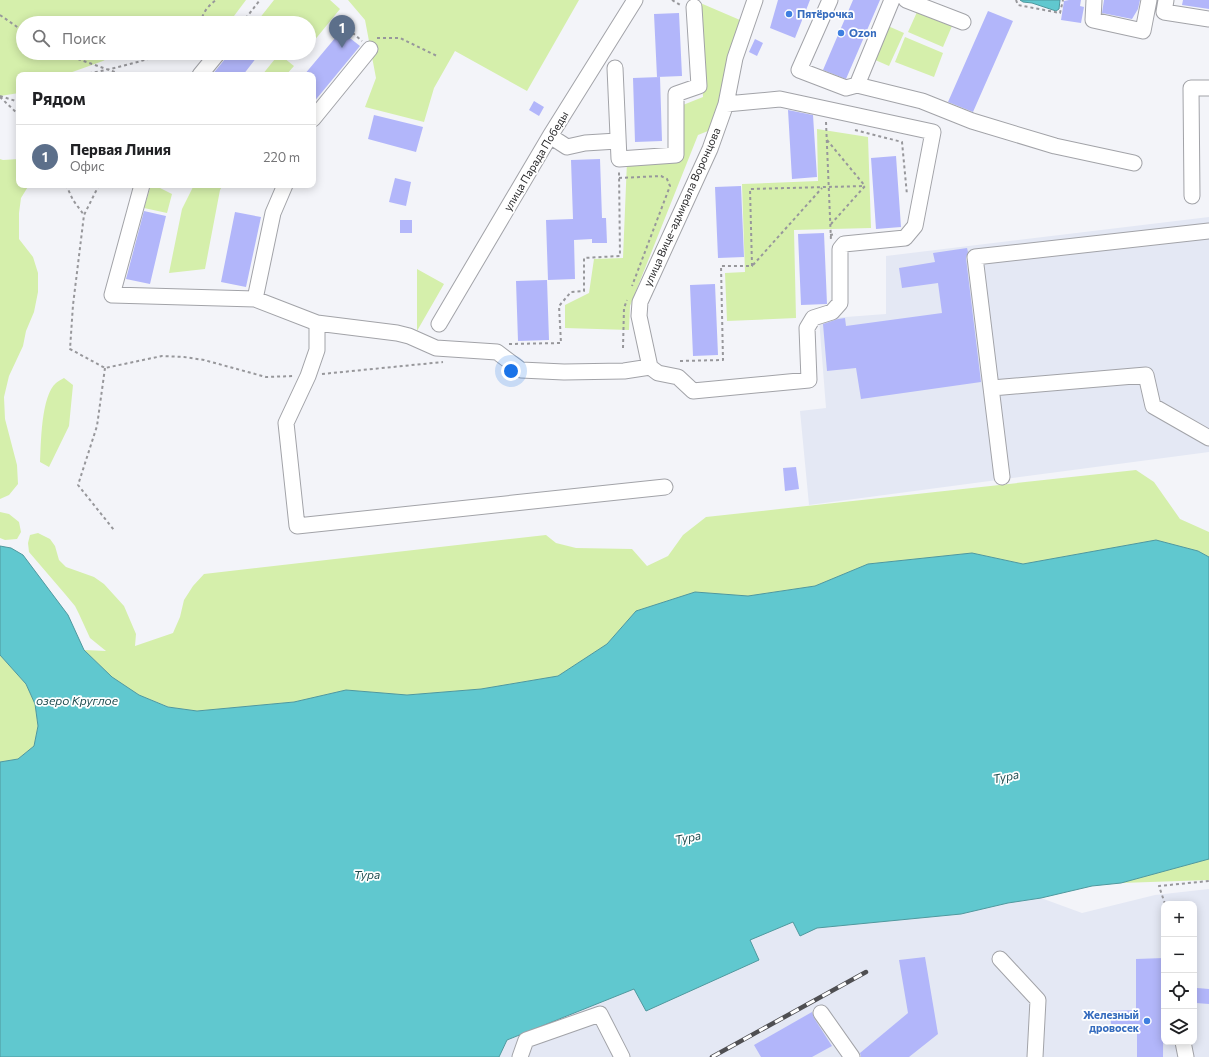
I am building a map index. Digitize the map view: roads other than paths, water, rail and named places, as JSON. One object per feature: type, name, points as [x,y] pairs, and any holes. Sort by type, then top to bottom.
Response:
[{"type":"street","name":"улица Парада Победы","points":[[439,324],[550,136],[635,0]]},
{"type":"street","name":"улица Вице-адмирала Воронцова","points":[[650,367],[639,316],[640,302],[710,149],[726,104],[735,58],[754,0]]},
{"type":"street","points":[[830,0],[800,70],[846,88],[857,85],[922,101],[972,121],[1055,146],[1134,164]]},
{"type":"street","points":[[857,85],[892,0]]},
{"type":"street","points":[[906,0],[963,22]]},
{"type":"street","points":[[1094,0],[1093,20],[1143,31],[1149,0]]},
{"type":"street","points":[[1166,0],[1164,12],[1209,19]]},
{"type":"street","points":[[615,68],[617,141],[619,159],[676,155],[676,94],[698,86],[694,6]]},
{"type":"street","points":[[316,115],[367,41]]},
{"type":"street","points":[[202,72],[212,60]]},
{"type":"street","points":[[1192,196],[1191,88],[1209,88]]},
{"type":"street","points":[[141,188],[112,295],[255,299],[317,323],[397,333],[409,336],[436,348],[497,352],[522,370],[564,372],[624,371],[650,367],[658,374],[678,377],[693,391],[809,380],[807,328],[813,318],[832,312],[840,303],[840,249],[844,244],[905,238],[915,226],[933,132],[780,99],[726,104]]},
{"type":"street","points":[[550,136],[567,147],[585,143],[617,141]]},
{"type":"street","points":[[255,299],[273,213],[284,188]]},
{"type":"street","points":[[1002,477],[975,257],[1209,231]]},
{"type":"street","points":[[317,323],[317,350],[308,376],[286,423],[297,526],[665,487]]},
{"type":"street","points":[[992,388],[1146,375],[1153,406],[1209,438]]},
{"type":"street","points":[[1000,959],[1038,1000],[1034,1057]]},
{"type":"street","points":[[821,1013],[846,1055]]},
{"type":"street","points":[[520,1057],[526,1040],[600,1014],[622,1057]]},
{"type":"street","points":[[1184,1045],[1186,1057]]},
{"type":"water","points":[[1020,0],[1060,0],[1059,9],[1056,11]]},
{"type":"water","name":"Тура","points":[[1156,540],[1198,551],[1209,557],[1209,859],[1121,883],[1092,886],[961,914],[817,928],[800,936],[793,922],[750,940],[759,960],[646,1011],[634,989],[507,1040],[499,1057],[0,1057],[0,762],[18,759],[34,746],[38,726],[35,704],[26,684],[0,655],[0,546],[11,548],[23,555],[68,615],[84,650],[112,677],[139,695],[168,707],[197,711],[294,702],[346,690],[407,695],[481,689],[558,676],[607,644],[636,611],[695,592],[748,596],[815,586],[868,564],[972,553],[1023,564]]},
{"type":"railway","points":[[712,1057],[866,972]]},
{"type":"place","name":"Пятёрочка","points":[[789,14]]},
{"type":"place","name":"Ozon","points":[[841,33]]},
{"type":"place","name":"Первая Линия","points":[[342,48]]},
{"type":"place","name":"Железный дровосек","points":[[1147,1021]]},
{"type":"water label","name":"озеро Круглое","points":[[77,701]]}]
